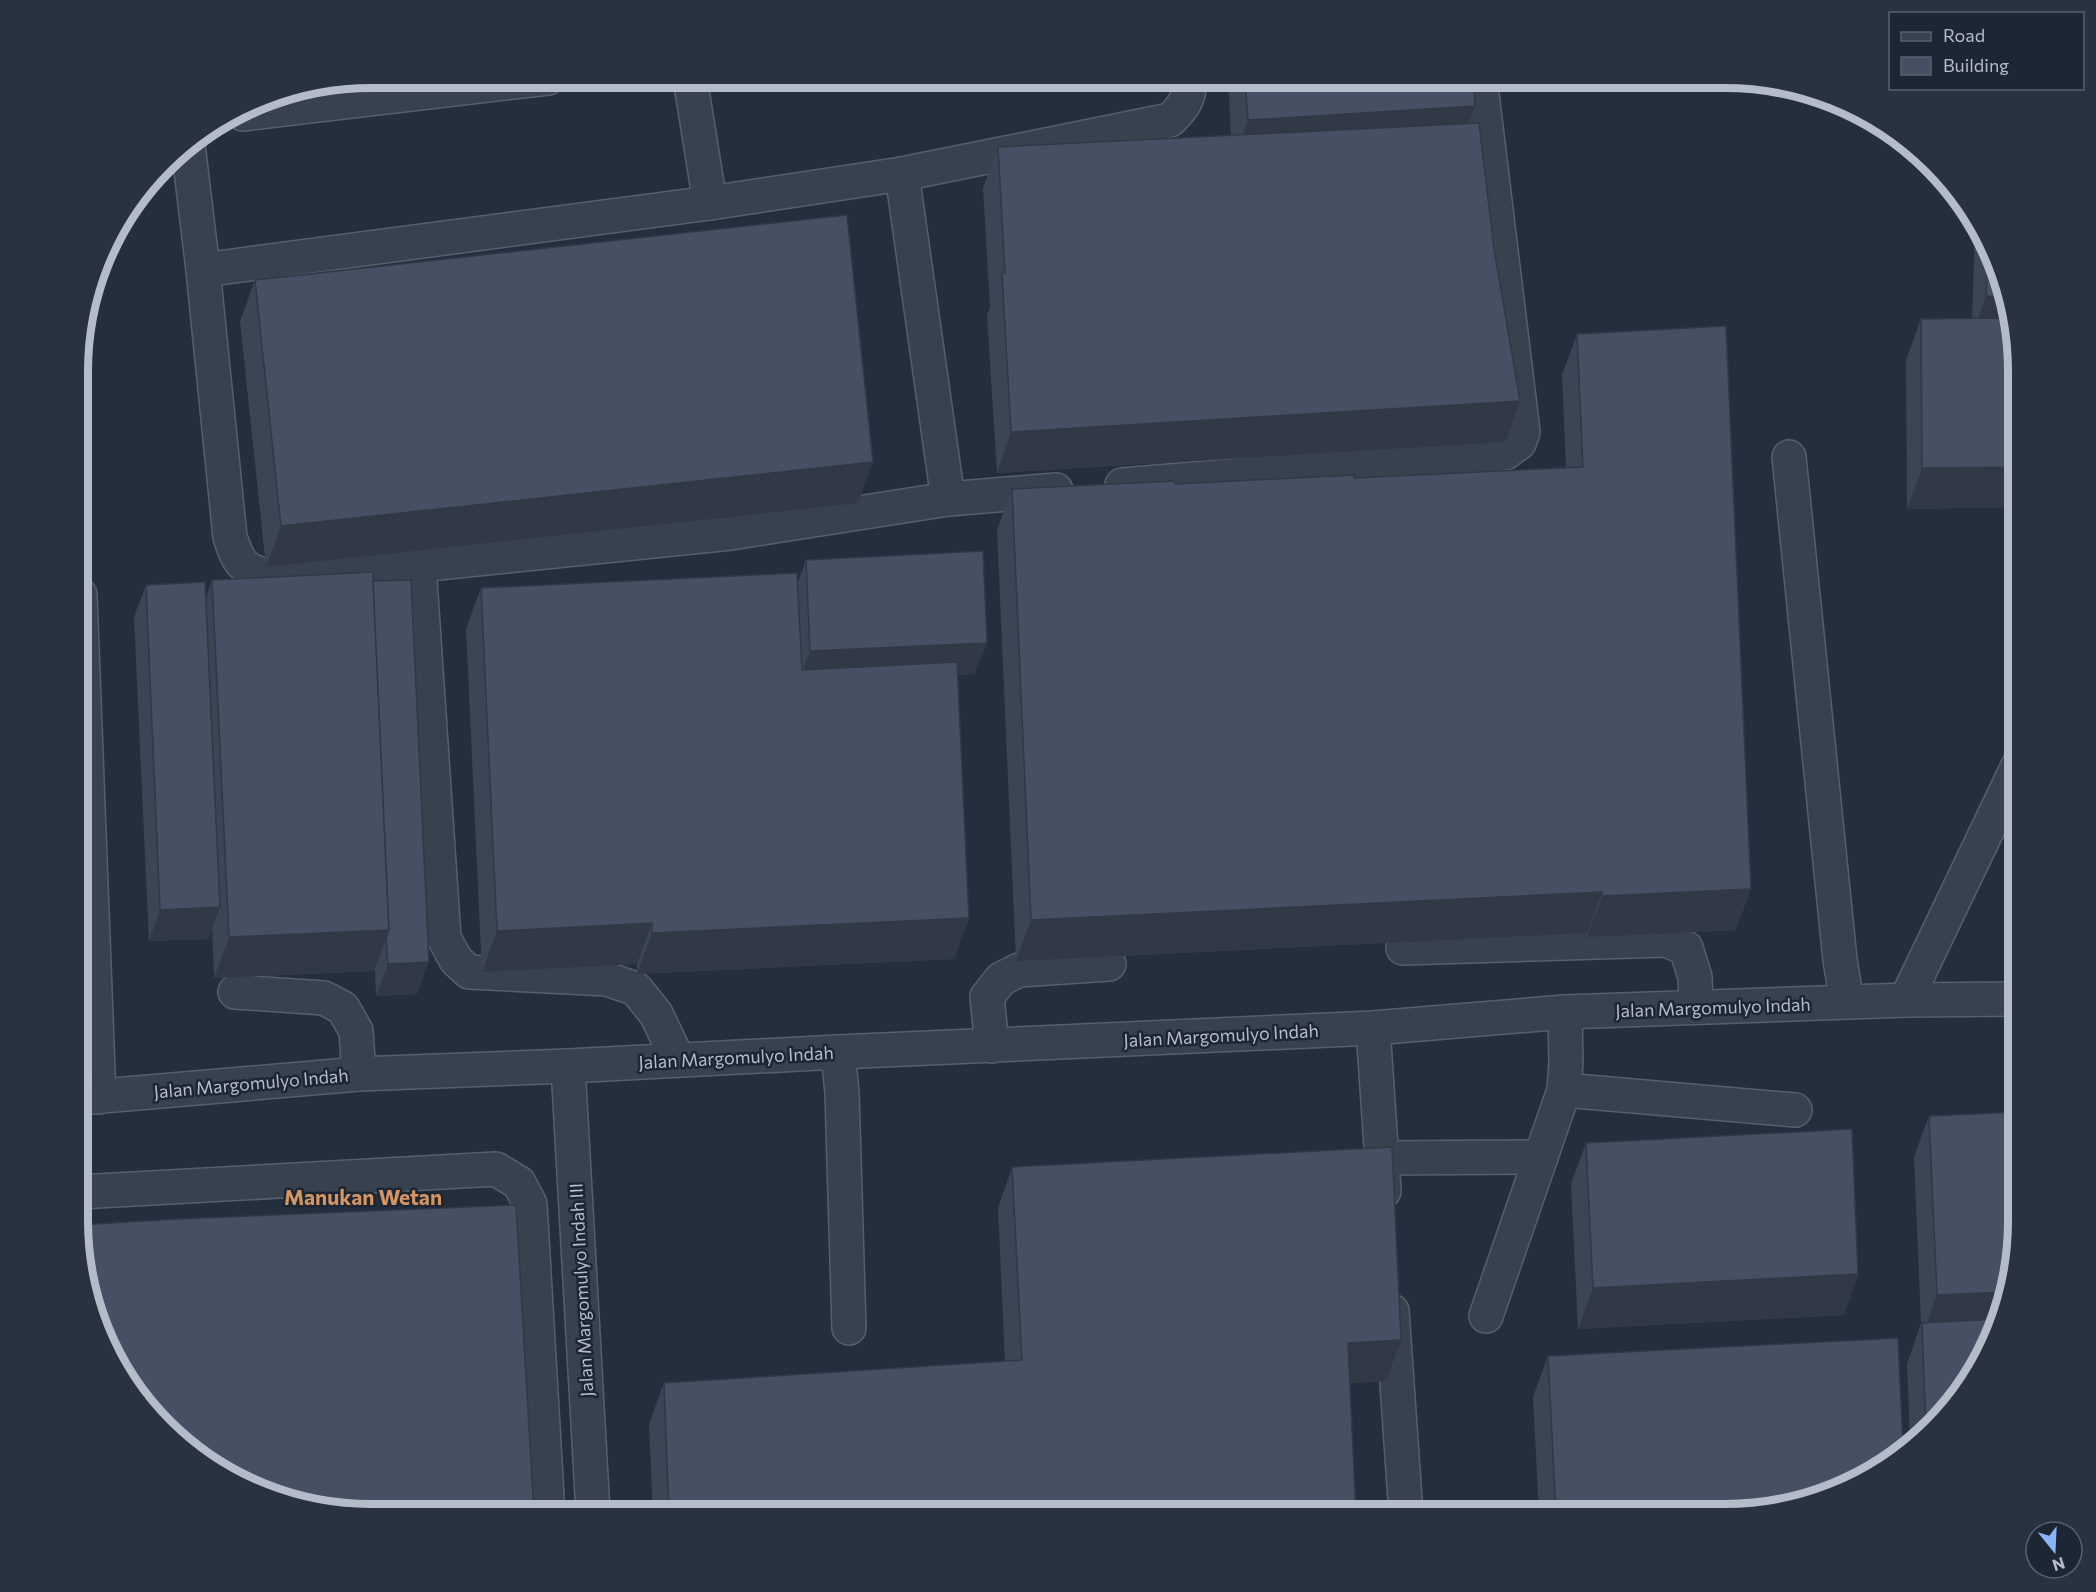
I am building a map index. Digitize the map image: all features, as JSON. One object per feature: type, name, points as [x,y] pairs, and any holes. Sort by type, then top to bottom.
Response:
[{"type":"street","points":[[258,112],[463,88]]},
{"type":"street","points":[[692,88],[710,203]]},
{"type":"street","points":[[203,270],[710,203],[902,174],[1170,120],[1183,107],[1190,88]]},
{"type":"street","points":[[189,155],[230,537],[237,558],[252,573],[270,576],[419,565],[731,533],[948,499],[1504,453],[1519,443],[1523,432],[1481,88]]},
{"type":"street","points":[[902,174],[948,499]]},
{"type":"street","points":[[1790,457],[1840,960],[1847,1002]]},
{"type":"street","points":[[419,565],[444,938],[456,960],[469,972],[607,980],[636,989],[656,1014],[678,1060]]},
{"type":"street","points":[[1906,1000],[2008,787]]},
{"type":"street","points":[[1403,948],[1665,940],[1686,948],[1695,977],[1696,1007]]},
{"type":"street","points":[[992,1046],[987,997],[1001,979],[1019,970],[1108,964]]},
{"type":"street","points":[[235,992],[324,998],[344,1008],[356,1032],[359,1074]]},
{"type":"street","name":"Jalan Margomulyo Indah","points":[[88,1042],[89,1098],[359,1074],[1373,1028],[1566,1012],[1906,1000],[2008,999]]},
{"type":"street","points":[[1486,1316],[1564,1090],[1566,1012]]},
{"type":"street","points":[[1373,1028],[1386,1217]]},
{"type":"street","points":[[838,1052],[843,1093],[849,1328]]},
{"type":"street","name":"Jalan Margomulyo Indah III","points":[[568,1066],[592,1504]]},
{"type":"street","points":[[1564,1090],[1795,1110]]},
{"type":"street","points":[[1382,1158],[1541,1157]]},
{"type":"street","points":[[88,1191],[496,1168],[519,1183],[530,1204],[547,1504]]},
{"type":"street","points":[[1390,1276],[1405,1504]]},
{"type":"building","points":[[1246,88],[1474,88],[1475,106],[1248,120]]},
{"type":"building","points":[[1479,123],[1494,249],[1520,401],[1011,432],[998,147]]},
{"type":"building","points":[[847,215],[873,462],[281,526],[255,280]]},
{"type":"building","points":[[1987,266],[1998,297],[1986,296]]},
{"type":"building","points":[[2002,318],[2008,372],[2008,467],[1922,468],[1921,319]]},
{"type":"building","points":[[1726,326],[1751,889],[1602,896],[1602,892],[1031,920],[1012,489],[1354,475],[1354,478],[1583,467],[1577,334]]},
{"type":"building","points":[[983,551],[987,643],[810,651],[806,560]]},
{"type":"building","points":[[373,572],[389,930],[229,937],[212,580]]},
{"type":"building","points":[[797,573],[802,670],[957,662],[969,918],[652,933],[652,923],[497,931],[481,588]]},
{"type":"building","points":[[411,580],[429,962],[388,964],[386,938],[389,930],[373,581]]},
{"type":"building","points":[[205,582],[220,907],[160,910],[146,585]]},
{"type":"building","points":[[2008,1112],[2007,1239],[1998,1292],[1937,1295],[1929,1116]]},
{"type":"building","points":[[1852,1129],[1858,1274],[1593,1288],[1586,1143]]},
{"type":"building","points":[[1392,1147],[1401,1340],[1348,1343],[1356,1504],[669,1504],[664,1383],[1022,1360],[1012,1167]]},
{"type":"building","points":[[516,1205],[533,1504],[372,1504],[316,1498],[263,1482],[230,1466],[199,1445],[171,1421],[147,1393],[126,1362],[110,1329],[98,1294],[89,1239],[88,1224]]},
{"type":"building","points":[[1989,1320],[1978,1346],[1960,1378],[1926,1420],[1922,1323]]},
{"type":"building","points":[[1898,1338],[1903,1440],[1882,1456],[1850,1474],[1798,1494],[1780,1498],[1724,1504],[1555,1504],[1548,1356]]},
{"type":"district","name":"Manukan Wetan","points":[[363,1196]]}]
